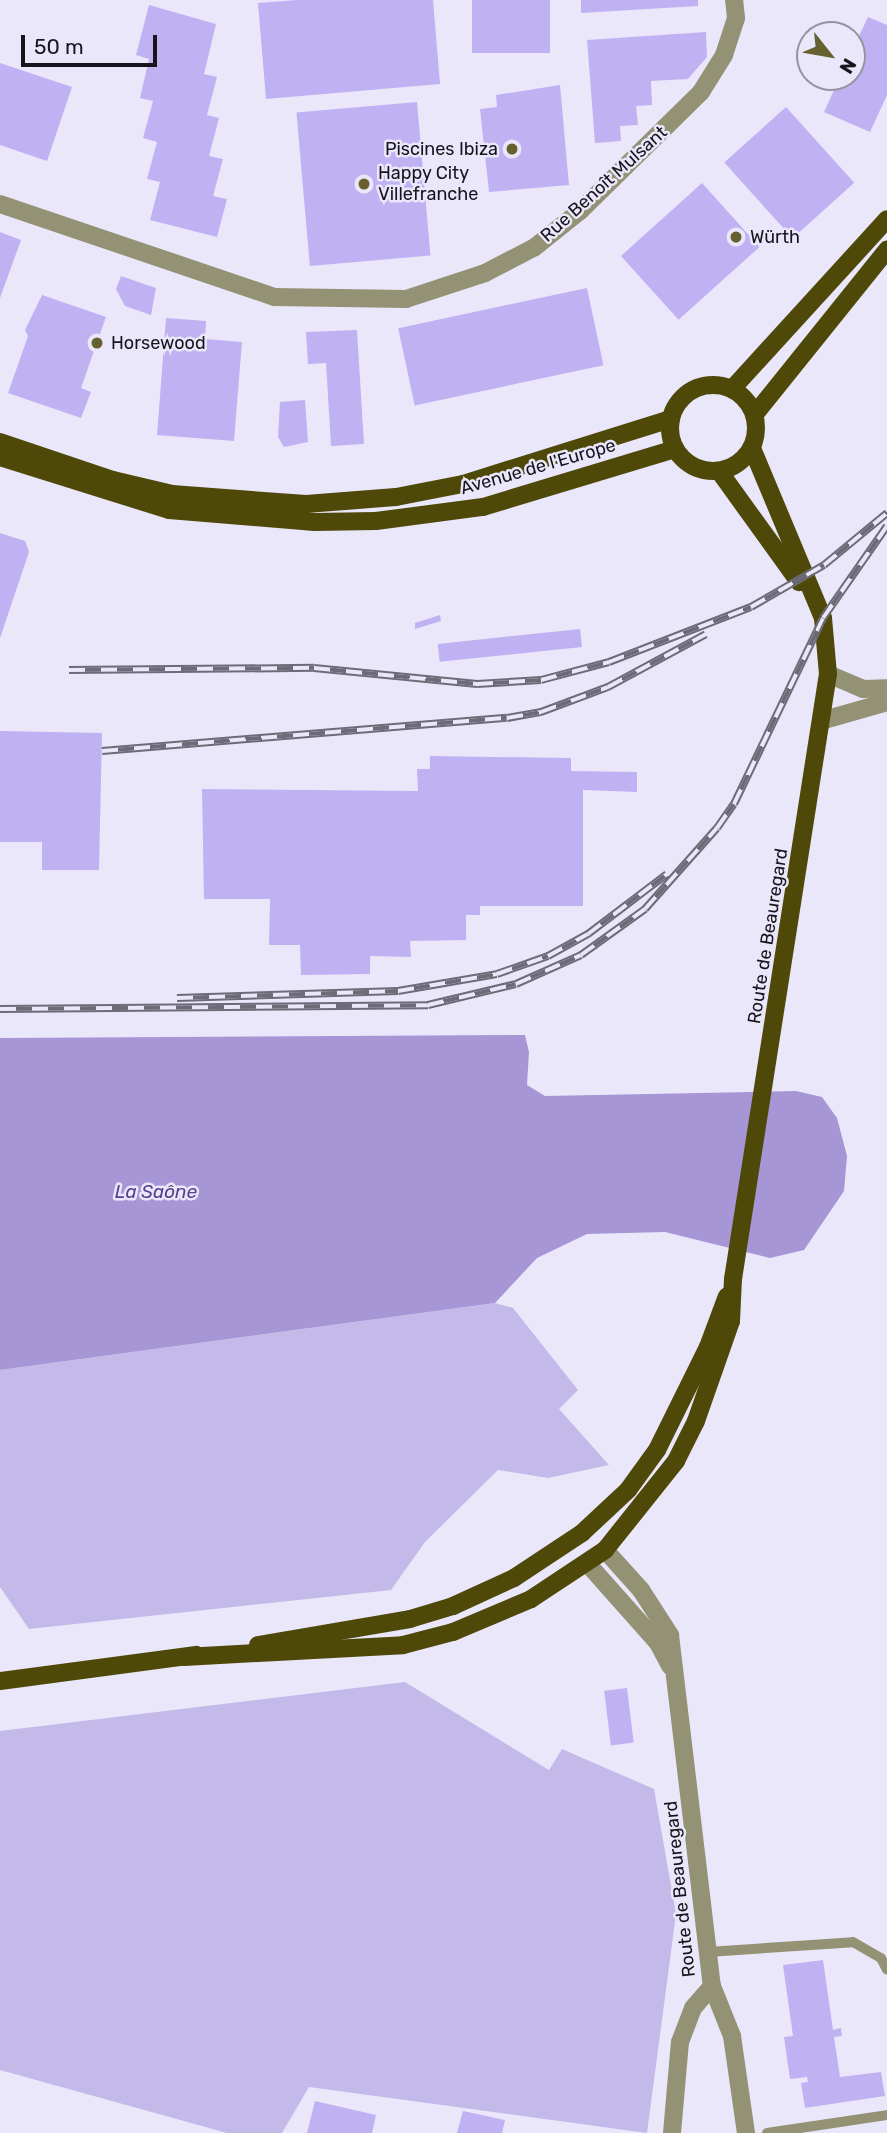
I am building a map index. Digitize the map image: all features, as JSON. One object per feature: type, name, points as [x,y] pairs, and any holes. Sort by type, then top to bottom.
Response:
[{"type":"main road","points":[[732,389],[887,219]]},
{"type":"main road","points":[[755,414],[732,389],[707,385],[694,389],[683,397],[671,419],[675,449],[694,467],[719,471],[739,464],[752,448],[755,414],[887,250]]},
{"type":"main road","name":"Avenue de l'Europe","points":[[0,442],[113,480],[172,494],[306,505],[396,497],[463,484],[671,419]]},
{"type":"main road","name":"Route de Beauregard","points":[[605,1550],[676,1461],[696,1421],[731,1321],[733,1279],[824,720],[829,646],[815,601],[752,448]]},
{"type":"main road","name":"Avenue de l'Europe","points":[[0,457],[169,510],[315,522],[388,519],[483,507],[675,449]]},
{"type":"main road","name":"Route de Beauregard","points":[[719,471],[815,601]]},
{"type":"main road","name":"Route de Beauregard","points":[[184,1657],[429,1614],[514,1578],[582,1534],[628,1490],[657,1450],[708,1347],[733,1279]]},
{"type":"main road","points":[[0,1681],[184,1657],[403,1644],[453,1632],[531,1599],[605,1550],[582,1534]]},
{"type":"main road","points":[[582,1534],[587,1563]]},
{"type":"street","name":"Rue Benoît Mulsant","points":[[0,204],[274,297],[406,299],[498,266],[535,247],[580,211],[701,92],[724,55],[736,18],[734,0]]},
{"type":"street","points":[[828,674],[863,689],[887,688]]},
{"type":"street","points":[[824,720],[887,702]]},
{"type":"street","name":"Route de Beauregard","points":[[605,1550],[641,1590],[670,1635],[712,1986],[732,2036],[746,2133]]},
{"type":"street","name":"Route de Beauregard","points":[[587,1563],[658,1643],[676,1679]]},
{"type":"street","points":[[672,2133],[680,2042],[693,2008],[712,1986]]},
{"type":"lane","points":[[708,1952],[853,1942],[881,1958],[887,1970]]},
{"type":"lane","points":[[767,2133],[887,2115]]},
{"type":"shaded area","points":[[495,1303],[513,1308],[578,1390],[559,1409],[609,1465],[548,1478],[498,1470],[425,1542],[391,1590],[29,1629],[0,1587],[0,1370]]},
{"type":"shaded area","points":[[405,1682],[549,1770],[562,1749],[654,1789],[676,1914],[647,2133],[309,2087],[282,2133],[227,2133],[0,2070],[0,1731]]},
{"type":"water","name":"La Saône","points":[[525,1035],[529,1052],[527,1085],[545,1096],[796,1091],[822,1097],[837,1118],[847,1156],[844,1191],[804,1250],[770,1258],[665,1232],[587,1234],[537,1258],[495,1303],[0,1370],[0,1038]]},
{"type":"building","points":[[297,0],[433,0],[440,84],[266,99],[258,3]]},
{"type":"building","points":[[472,0],[550,0],[550,53],[472,53]]},
{"type":"building","points":[[581,0],[698,0],[698,6],[581,13]]},
{"type":"building","points":[[149,5],[216,24],[204,74],[217,77],[207,115],[219,118],[209,156],[223,159],[213,196],[227,199],[217,237],[150,220],[160,182],[147,179],[157,142],[143,138],[153,101],[140,98],[149,59],[136,55]]},
{"type":"building","points":[[868,17],[887,25],[887,95],[870,132],[824,112],[834,91],[866,91]]},
{"type":"building","points":[[706,32],[707,57],[688,79],[651,81],[652,105],[636,106],[638,125],[620,126],[621,141],[595,143],[587,40]]},
{"type":"building","points":[[0,63],[72,87],[47,161],[0,145]]},
{"type":"building","points":[[560,85],[569,185],[489,192],[480,109],[497,107],[496,95]]},
{"type":"building","name":"Happy City Villefranche","points":[[417,102],[430,255],[310,266],[296,113]]},
{"type":"building","points":[[786,107],[854,183],[793,238],[724,163]]},
{"type":"building","points":[[702,183],[760,247],[679,320],[621,256]]},
{"type":"building","points":[[0,232],[21,240],[0,298]]},
{"type":"building","points":[[121,276],[156,288],[151,315],[125,306],[116,289]]},
{"type":"building","points":[[587,288],[603,365],[415,405],[398,328]]},
{"type":"building","points":[[42,295],[106,317],[81,388],[91,392],[81,418],[8,393],[28,336],[25,330]]},
{"type":"building","points":[[166,318],[206,321],[205,339],[242,342],[234,441],[157,435]]},
{"type":"building","points":[[357,330],[364,444],[331,446],[326,363],[308,364],[306,332]]},
{"type":"building","points":[[305,400],[308,442],[284,447],[278,437],[280,402]]},
{"type":"building","points":[[0,533],[25,541],[29,552],[0,638]]},
{"type":"building","points":[[440,615],[441,621],[415,629],[415,623]]},
{"type":"building","points":[[580,629],[582,647],[440,662],[438,644]]},
{"type":"building","points":[[0,731],[102,733],[99,870],[42,870],[42,842],[0,842]]},
{"type":"building","points":[[430,756],[571,758],[571,771],[637,772],[637,792],[583,790],[583,906],[480,906],[480,915],[466,915],[466,940],[410,941],[411,957],[370,956],[370,974],[301,975],[300,945],[269,945],[270,899],[204,899],[202,789],[418,791],[417,769],[430,769]]},
{"type":"building","points":[[627,1688],[634,1743],[611,1745],[604,1691]]},
{"type":"building","points":[[823,1960],[833,2030],[841,2028],[842,2036],[834,2037],[840,2077],[881,2072],[885,2096],[805,2108],[801,2083],[808,2082],[807,2077],[790,2079],[784,2037],[793,2036],[783,1965]]},
{"type":"building","points":[[315,2101],[376,2115],[372,2133],[307,2133]]},
{"type":"building","points":[[463,2111],[505,2120],[502,2133],[457,2133]]},
{"type":"railway","points":[[69,670],[314,668],[477,684],[541,680],[609,662],[751,607],[824,565],[887,513]]},
{"type":"railway","points":[[0,1009],[428,1005],[516,984],[581,955],[645,909],[717,828],[734,804],[823,618],[887,526]]},
{"type":"railway","points":[[102,751],[507,718],[541,712],[608,687],[706,634]]},
{"type":"railway","points":[[177,998],[398,991],[497,974],[548,956],[588,934],[667,874]]},
{"type":"place","name":"Piscines Ibiza","points":[[512,149]]},
{"type":"place","name":"Happy City Villefranche","points":[[364,184]]},
{"type":"place","name":"Würth","points":[[736,237]]},
{"type":"place","name":"Horsewood","points":[[97,343]]}]
